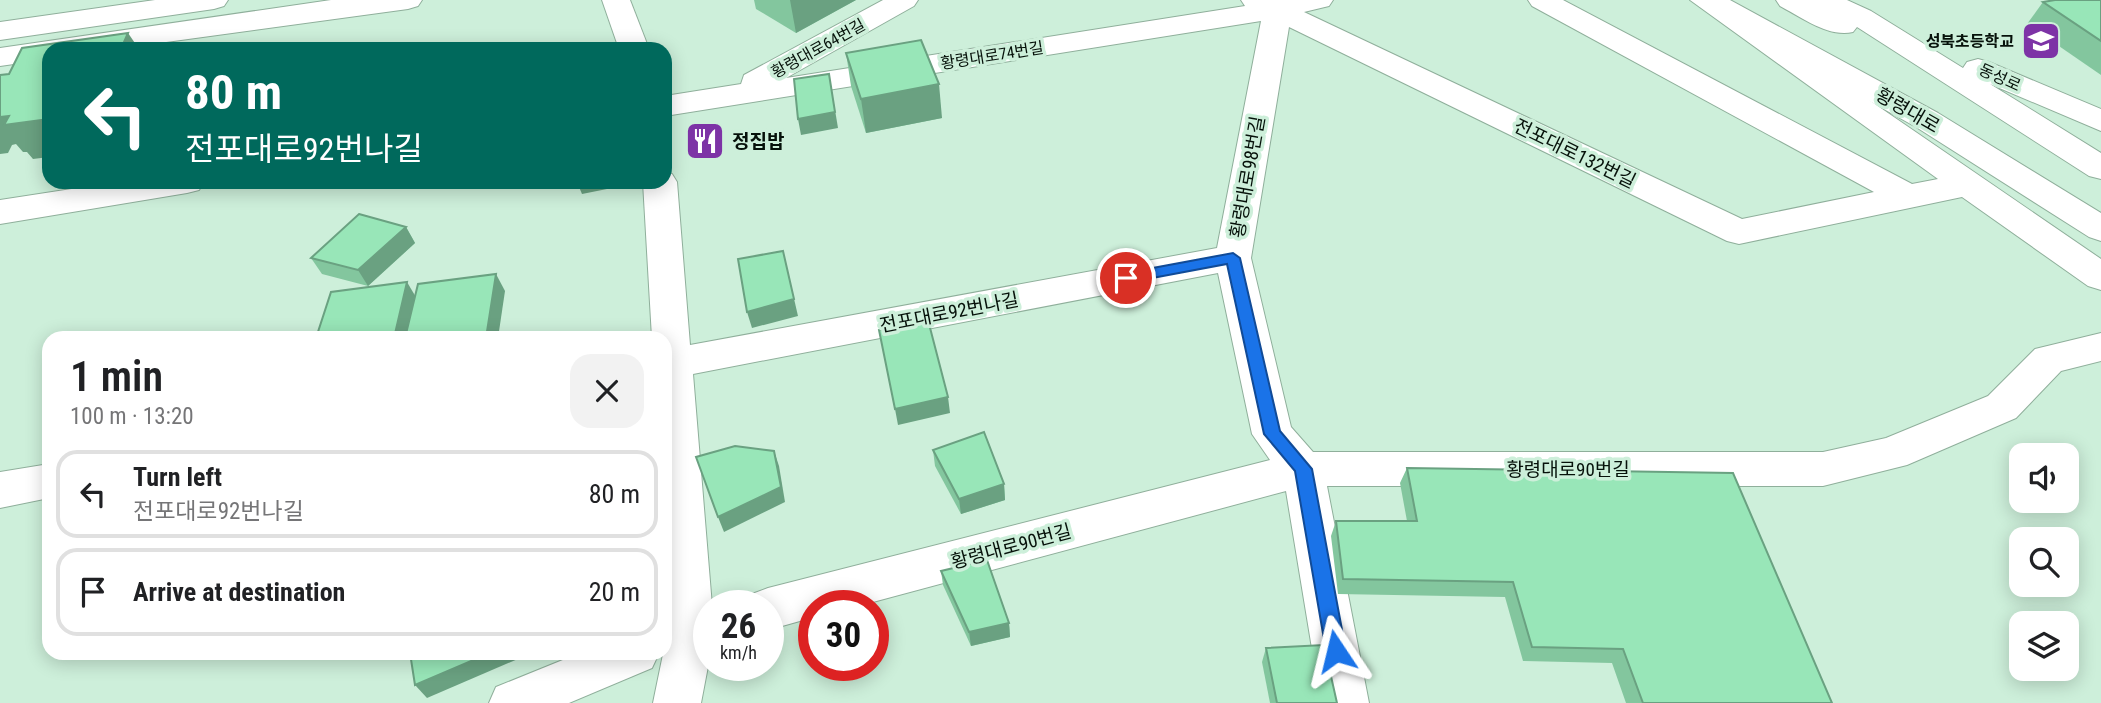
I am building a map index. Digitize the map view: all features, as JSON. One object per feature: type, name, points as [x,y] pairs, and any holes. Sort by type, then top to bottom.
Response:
[{"type":"main road","points":[[0,10],[75,0]]},
{"type":"main road","points":[[0,31],[214,0]]},
{"type":"main road","points":[[101,42],[372,2],[408,0]]},
{"type":"main road","points":[[616,0],[631,42]]},
{"type":"main road","name":"황령대로64번길","points":[[732,95],[904,0]]},
{"type":"main road","name":"황령대로74번길","points":[[672,105],[1266,5],[1319,0]]},
{"type":"main road","points":[[1542,0],[1907,195]]},
{"type":"main road","points":[[1707,0],[2101,277]]},
{"type":"main road","name":"황령대로","points":[[1707,0],[1927,120],[2101,229]]},
{"type":"main road","points":[[1748,0],[1944,108],[2101,222]]},
{"type":"main road","points":[[1790,0],[1992,99]]},
{"type":"main road","points":[[1824,0],[1861,17],[2101,168]]},
{"type":"main road","name":"전포대로132번길","points":[[1266,5],[1739,232],[1969,184]]},
{"type":"main road","name":"황령대로98번길","points":[[1266,5],[1233,258],[1272,434],[1303,469]]},
{"type":"main road","name":"동성로","points":[[1861,17],[2101,121]]},
{"type":"main road","points":[[0,57],[42,51]]},
{"type":"main road","points":[[0,212],[143,189]]},
{"type":"main road","points":[[660,189],[668,331]]},
{"type":"main road","name":"전포대로92번나길","points":[[672,364],[1233,258]]},
{"type":"main road","name":"황령대로90번길","points":[[784,605],[1303,469],[1823,469],[1892,453],[2002,407],[2049,359],[2101,348]]},
{"type":"main road","points":[[672,394],[688,632],[677,703]]},
{"type":"main road","points":[[1303,469],[1345,703]]},
{"type":"main road","points":[[0,490],[42,482]]},
{"type":"main road","points":[[513,703],[618,660]]},
{"type":"building","points":[[2101,0],[2101,41],[2043,2]]},
{"type":"building","points":[[128,33],[124,42],[64,42]]},
{"type":"building","points":[[921,40],[939,84],[861,99],[846,53]]},
{"type":"building","points":[[42,45],[42,120],[4,125],[9,116],[0,117],[0,75],[9,74],[22,48]]},
{"type":"building","points":[[829,74],[835,112],[798,119],[794,79]]},
{"type":"building","points":[[359,214],[406,227],[358,270],[311,258]]},
{"type":"building","points":[[783,251],[794,299],[747,312],[738,259]]},
{"type":"building","points":[[496,274],[487,331],[407,331],[418,284]]},
{"type":"building","points":[[407,282],[396,331],[318,331],[331,292]]},
{"type":"building","points":[[928,320],[948,397],[895,409],[879,330]]},
{"type":"building","points":[[984,432],[1004,484],[959,499],[933,450]]},
{"type":"building","points":[[735,446],[774,451],[781,487],[718,517],[696,457]]},
{"type":"building","points":[[1407,468],[1733,473],[1832,703],[1643,703],[1623,649],[1532,647],[1513,582],[1343,579],[1336,521],[1417,521]]},
{"type":"building","points":[[987,560],[1009,623],[969,632],[941,571]]},
{"type":"building","points":[[1324,645],[1337,703],[1277,703],[1266,648]]},
{"type":"building","points":[[411,660],[474,660],[415,685]]},
{"type":"place","name":"성북초등학교","points":[[2041,41]]},
{"type":"place","name":"정집밥","points":[[705,141]]},
{"type":"route","points":[[1126,278],[1233,258],[1272,434],[1303,469],[1336,651]]}]
